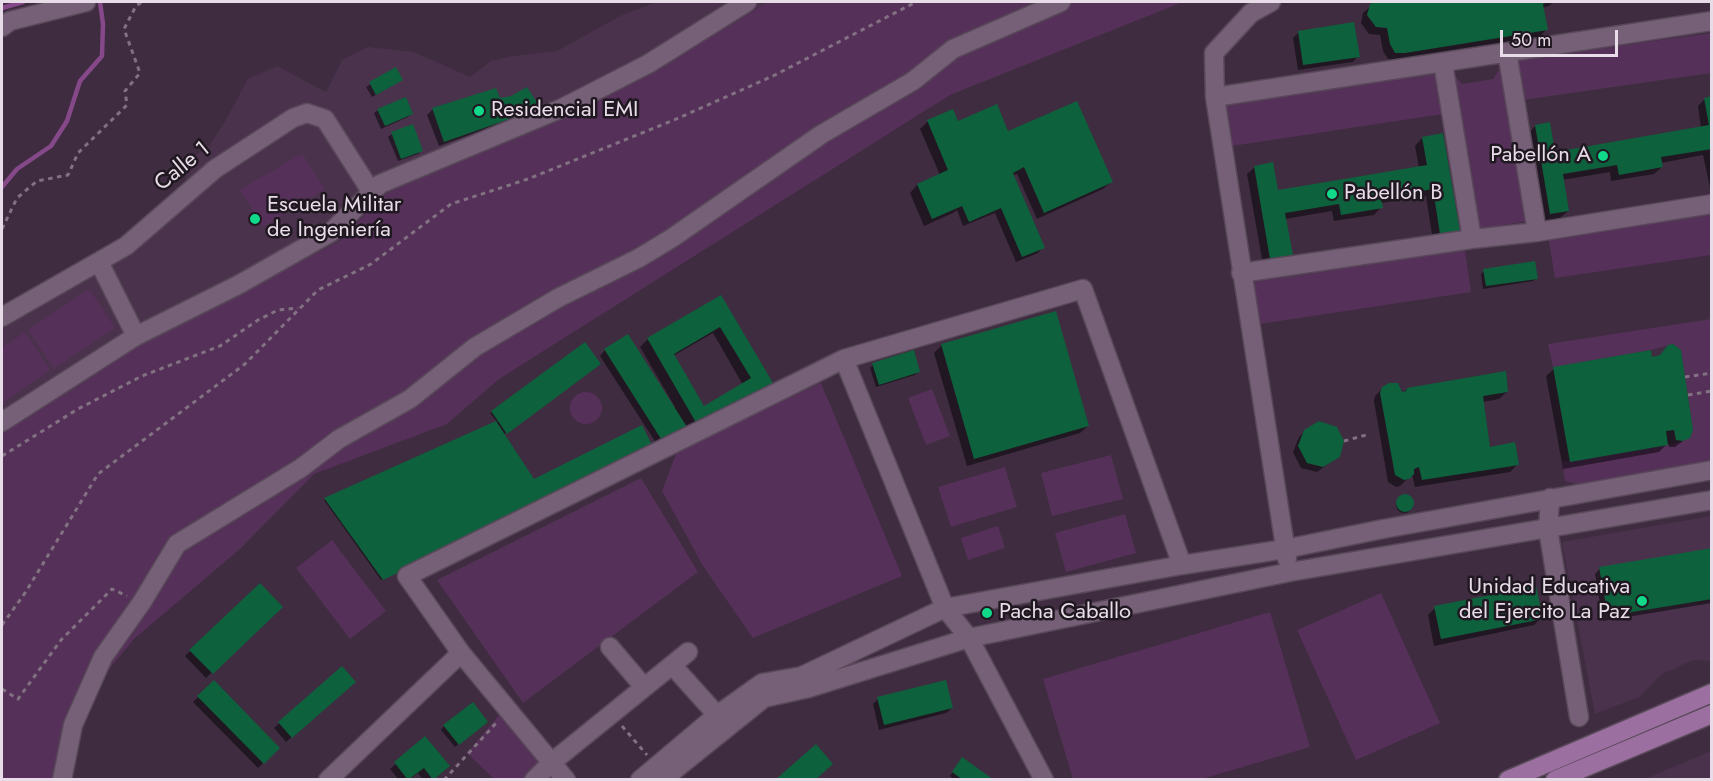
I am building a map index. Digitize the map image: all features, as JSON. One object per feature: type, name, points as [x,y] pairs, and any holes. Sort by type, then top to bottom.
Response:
[{"type":"main road","points":[[1508,780],[1712,693]]},
{"type":"main road","points":[[1556,780],[1706,717],[1693,700]]},
{"type":"street","points":[[2,27],[10,21],[86,2]]},
{"type":"street","points":[[2,422],[136,336],[238,285],[330,233],[380,184],[560,109],[648,64],[747,2]]},
{"type":"street","points":[[62,780],[72,725],[103,657],[142,602],[177,544],[301,468],[339,439],[410,399],[475,347],[558,298],[639,258],[672,238],[822,134],[913,81],[953,49],[1061,2]]},
{"type":"street","points":[[1271,2],[1251,13],[1214,52],[1215,97],[1290,572]]},
{"type":"street","points":[[1215,97],[1712,21]]},
{"type":"street","points":[[1507,52],[1536,232]]},
{"type":"street","points":[[1443,63],[1472,239]]},
{"type":"street","name":"Calle 1","points":[[2,317],[126,246],[215,169],[293,118],[307,113],[325,119],[372,193]]},
{"type":"street","points":[[1241,273],[1472,239],[1536,232],[1712,204]]},
{"type":"street","points":[[99,262],[136,336]]},
{"type":"street","points":[[566,780],[461,653],[406,576],[844,359],[1083,289],[1182,565]]},
{"type":"street","points":[[844,359],[945,608],[969,638],[1044,780]]},
{"type":"street","points":[[659,773],[717,715],[762,683],[802,676],[945,608],[1182,565],[1285,549],[1550,498],[1712,470]]},
{"type":"street","points":[[1550,498],[1548,529],[1579,717]]},
{"type":"street","points":[[640,780],[659,773],[764,699],[809,688],[969,638],[1290,572],[1712,500]]},
{"type":"street","points":[[610,647],[644,687]]},
{"type":"street","points":[[534,780],[551,763],[688,652]]},
{"type":"street","points":[[327,780],[461,653]]},
{"type":"street","points":[[672,665],[717,715]]},
{"type":"path","points":[[2,230],[17,198],[37,181],[68,175],[78,153],[127,105],[125,91],[140,73],[124,29],[136,6],[142,2]]},
{"type":"path","points":[[2,625],[25,593],[98,474],[245,364],[318,290],[371,264],[451,204],[528,179],[674,120],[773,76],[916,2]]},
{"type":"path","points":[[2,456],[78,409],[142,376],[220,346],[258,320],[278,310],[300,308]]},
{"type":"path","points":[[1685,377],[1712,373]]},
{"type":"path","points":[[1688,395],[1712,391]]},
{"type":"path","points":[[1344,441],[1370,434]]},
{"type":"path","points":[[2,689],[18,699],[61,640],[112,589],[142,602]]},
{"type":"path","points":[[444,780],[508,711]]},
{"type":"path","points":[[611,714],[659,773]]},
{"type":"shaded area","name":"Escuela Militar de Ingeniería","points":[[657,2],[768,2],[659,68],[588,104],[381,197],[340,241],[135,345],[2,430],[2,306],[123,242],[185,187],[187,162],[210,145],[248,79],[277,66],[326,92],[342,60],[368,47],[414,52],[470,77],[491,61],[557,51],[622,15]]},
{"type":"shaded area","points":[[768,2],[1183,2],[950,95],[499,379],[447,424],[314,474],[240,549],[134,639],[106,673],[80,733],[72,779],[2,780],[2,430],[135,345],[340,241],[381,197],[405,183],[588,104],[659,68]]},
{"type":"shaded area","points":[[1711,33],[1711,73],[1523,100],[1517,60]]},
{"type":"shaded area","points":[[1504,62],[1529,221],[1477,229],[1452,72],[1462,84],[1493,79]]},
{"type":"shaded area","points":[[1437,72],[1443,114],[1232,146],[1226,104]]},
{"type":"shaded area","points":[[302,153],[325,189],[263,227],[240,190]]},
{"type":"shaded area","points":[[1711,211],[1711,255],[1555,278],[1548,236]]},
{"type":"shaded area","points":[[1465,250],[1471,292],[1260,324],[1253,282]]},
{"type":"shaded area","points":[[89,289],[115,328],[54,369],[28,330]]},
{"type":"shaded area","points":[[1711,319],[1711,460],[1577,484],[1565,481],[1562,462],[1668,445],[1683,441],[1693,430],[1681,350],[1673,344],[1553,367],[1548,344]]},
{"type":"shaded area","points":[[25,332],[50,370],[2,403],[2,348]]},
{"type":"shaded area","points":[[821,383],[902,576],[753,638],[703,566],[662,491],[677,451],[696,440]]},
{"type":"shaded area","points":[[932,389],[950,436],[926,445],[908,398]]},
{"type":"shaded area","points":[[586,392],[597,397],[602,408],[597,419],[586,424],[575,419],[570,408],[575,397]]},
{"type":"shaded area","points":[[1111,455],[1123,499],[1052,516],[1041,473]]},
{"type":"shaded area","points":[[1005,467],[1017,507],[951,527],[938,487]]},
{"type":"shaded area","points":[[641,478],[698,572],[523,703],[437,580]]},
{"type":"shaded area","points":[[1125,514],[1136,553],[1066,572],[1055,533]]},
{"type":"shaded area","name":"Unidad Educativa del Ejercito La Paz","points":[[1711,516],[1711,661],[1693,660],[1662,674],[1639,697],[1595,714],[1562,542]]},
{"type":"shaded area","points":[[998,526],[1005,548],[968,560],[961,538]]},
{"type":"shaded area","points":[[332,540],[386,611],[350,639],[296,568]]},
{"type":"shaded area","points":[[1381,593],[1440,723],[1356,760],[1297,630]]},
{"type":"shaded area","points":[[1270,612],[1310,747],[1202,779],[1073,779],[1043,679]]},
{"type":"shaded area","points":[[499,715],[540,761],[524,779],[494,779],[467,753]]},
{"type":"shaded area","points":[[1711,751],[1711,779],[1644,779],[1676,766]]},
{"type":"building","points":[[1374,2],[1548,2],[1543,4],[1548,30],[1395,53],[1390,44],[1387,28],[1376,27],[1367,15],[1370,4]]},
{"type":"building","points":[[1354,22],[1360,57],[1303,65],[1298,31]]},
{"type":"building","points":[[396,67],[403,80],[376,95],[369,82]]},
{"type":"building","name":"Residencial EMI","points":[[527,87],[538,104],[521,115],[444,142],[432,108],[496,88],[500,98],[511,96]]},
{"type":"building","name":"Pabellón A","points":[[1712,96],[1712,149],[1661,157],[1663,167],[1619,175],[1617,165],[1563,174],[1569,211],[1550,214],[1535,125],[1550,122],[1555,152],[1709,125],[1704,98]]},
{"type":"building","points":[[406,97],[413,114],[385,126],[377,109]]},
{"type":"building","points":[[1077,101],[1113,182],[1044,213],[1024,167],[1013,173],[1045,248],[1022,257],[1001,208],[969,222],[962,206],[932,219],[917,184],[948,170],[927,120],[953,109],[958,121],[997,104],[1008,131]]},
{"type":"building","points":[[413,124],[423,151],[401,159],[391,132]]},
{"type":"building","name":"Pabellón B","points":[[1443,133],[1460,231],[1440,234],[1433,189],[1381,198],[1383,208],[1341,215],[1339,204],[1285,213],[1293,255],[1270,259],[1254,166],[1273,162],[1278,190],[1427,165],[1422,137]]},
{"type":"building","points":[[1535,261],[1538,279],[1486,286],[1483,269]]},
{"type":"building","points":[[721,295],[773,383],[698,426],[647,338]],"holes":[[[720,327],[751,378],[704,406],[674,354]]]},
{"type":"building","points":[[1056,311],[1089,426],[974,459],[941,344]]},
{"type":"building","points":[[628,334],[687,427],[663,442],[604,349]]},
{"type":"building","points":[[585,342],[601,364],[507,434],[491,411]]},
{"type":"building","points":[[1673,344],[1681,350],[1693,430],[1690,438],[1683,441],[1676,440],[1674,430],[1666,431],[1668,445],[1570,462],[1553,367],[1651,350],[1652,357],[1660,355],[1668,345]]},
{"type":"building","points":[[914,350],[920,372],[879,385],[872,363]]},
{"type":"building","points":[[1506,371],[1508,392],[1483,396],[1490,447],[1515,442],[1519,465],[1422,480],[1419,467],[1414,469],[1414,474],[1409,479],[1404,480],[1395,475],[1380,393],[1382,387],[1389,383],[1398,383],[1402,392],[1407,388]]},
{"type":"building","points":[[496,421],[534,479],[642,425],[654,449],[383,580],[324,498]]},
{"type":"building","points":[[1319,421],[1337,427],[1344,441],[1340,457],[1323,467],[1307,463],[1298,446],[1304,430]]},
{"type":"building","points":[[1405,494],[1411,497],[1414,503],[1411,509],[1405,512],[1399,509],[1396,503],[1399,497]]},
{"type":"building","points":[[1712,548],[1712,599],[1608,616],[1599,567]]},
{"type":"building","points":[[260,583],[283,607],[213,674],[189,650]]},
{"type":"building","points":[[1536,586],[1543,619],[1441,639],[1434,606]]},
{"type":"building","points":[[342,666],[356,682],[292,738],[278,722]]},
{"type":"building","points":[[214,680],[280,748],[264,764],[197,696]]},
{"type":"building","points":[[946,680],[953,708],[884,725],[877,697]]},
{"type":"building","points":[[473,702],[488,722],[459,745],[443,725]]},
{"type":"building","points":[[425,736],[450,766],[433,780],[424,768],[408,780],[394,762]]},
{"type":"building","points":[[816,744],[833,764],[815,780],[775,780]]},
{"type":"building","points":[[962,757],[994,780],[963,780],[952,772]]},
{"type":"waterway","points":[[2,8],[23,2]]},
{"type":"waterway","points":[[2,187],[17,169],[51,146],[67,121],[80,81],[102,56],[103,24],[100,2]]},
{"type":"place","name":"Residencial EMI","points":[[479,111]]},
{"type":"place","name":"Pabellón A","points":[[1603,156]]},
{"type":"place","name":"Pabellón B","points":[[1332,194]]},
{"type":"place","name":"Escuela Militar de Ingeniería","points":[[255,219]]},
{"type":"place","name":"Unidad Educativa del Ejercito La Paz","points":[[1642,601]]},
{"type":"place","name":"Pacha Caballo","points":[[987,613]]}]
